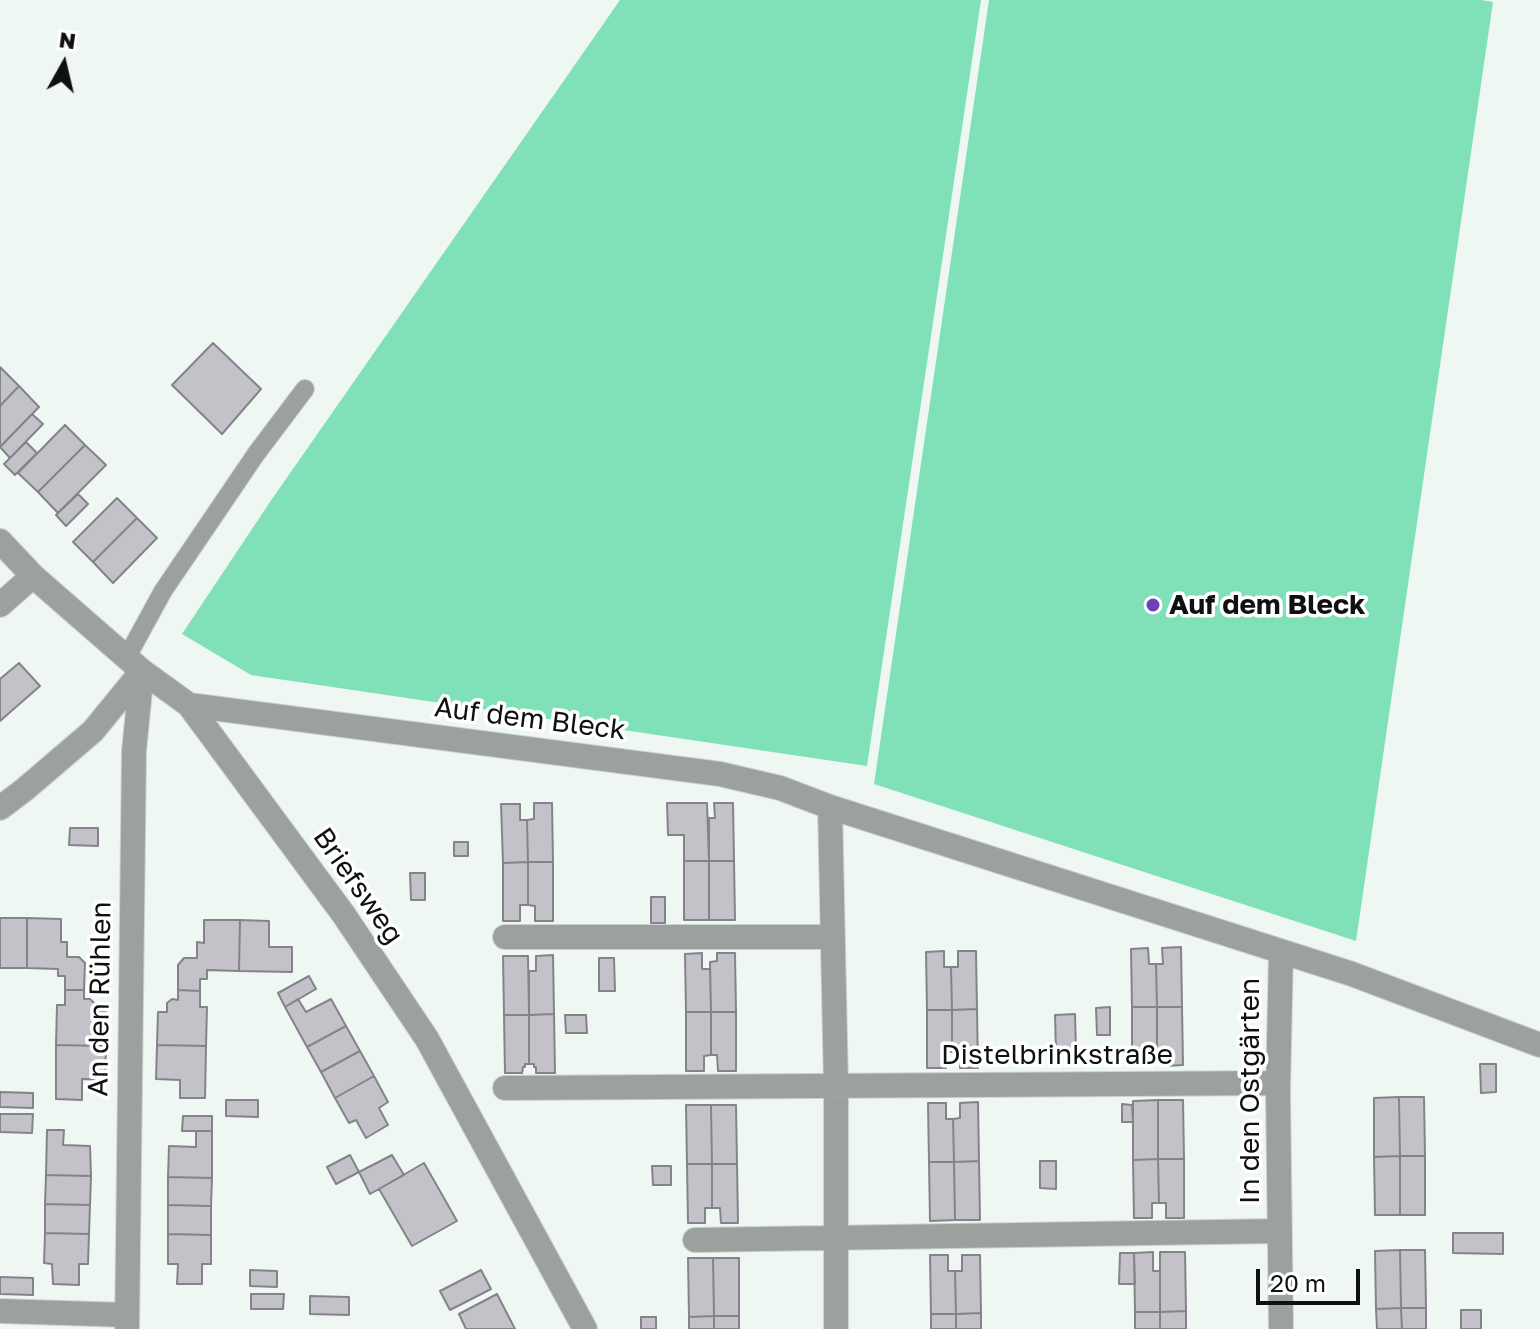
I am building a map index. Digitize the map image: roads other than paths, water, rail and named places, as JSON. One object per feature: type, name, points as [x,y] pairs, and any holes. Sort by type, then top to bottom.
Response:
[{"type":"street","name":"Briefsweg","points":[[0,541],[33,576],[135,664],[189,705],[344,915],[427,1039],[585,1329]]},
{"type":"street","points":[[0,605],[33,576]]},
{"type":"street","points":[[0,808],[93,731],[135,664]]},
{"type":"street","name":"An den Rühlen","points":[[127,1322],[135,664]]},
{"type":"street","name":"Auf dem Bleck","points":[[189,705],[720,774],[780,788],[830,807],[1352,974],[1540,1045]]},
{"type":"street","points":[[830,807],[836,1086],[836,1329]]},
{"type":"street","points":[[505,937],[832,937]]},
{"type":"street","name":"In den Ostgärten","points":[[1281,952],[1278,1083],[1281,1329]]},
{"type":"street","name":"Distelbrinkstraße","points":[[505,1088],[1278,1083]]},
{"type":"street","name":"In den Ostgärten","points":[[836,1238],[1279,1231]]},
{"type":"street","points":[[695,1240],[836,1238]]},
{"type":"street","points":[[0,1311],[127,1322]]},
{"type":"lane","points":[[135,664],[163,591],[256,454],[305,389]]},
{"type":"place","name":"Auf dem Bleck","points":[[1153,605]]}]
